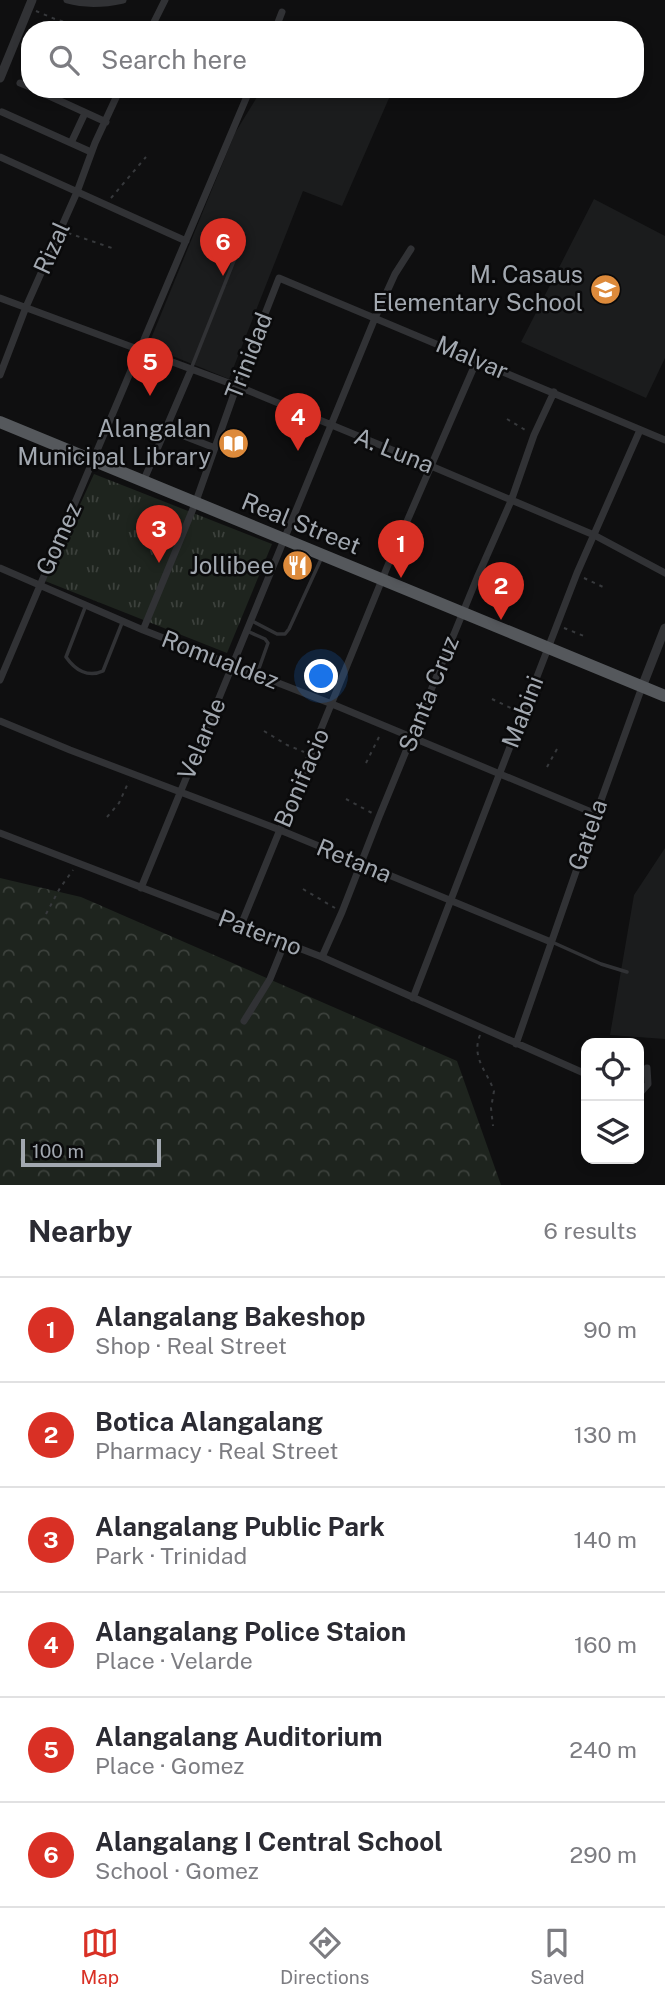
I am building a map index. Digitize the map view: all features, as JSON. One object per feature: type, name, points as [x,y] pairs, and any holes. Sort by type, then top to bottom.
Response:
[{"type":"highway","name":"Real Street","points":[[0,422],[665,696]]},
{"type":"street","points":[[67,0],[108,4],[123,0]]},
{"type":"street","points":[[154,21],[165,0]]},
{"type":"street","points":[[23,21],[30,4]]},
{"type":"street","points":[[278,21],[282,12]]},
{"type":"street","points":[[0,78],[21,26]]},
{"type":"street","points":[[53,98],[106,122]]},
{"type":"street","name":"Rizal","points":[[0,375],[26,307],[77,192],[91,152],[116,98]]},
{"type":"street","name":"Gomez","points":[[0,680],[246,98]]},
{"type":"street","points":[[2,112],[91,152]]},
{"type":"street","points":[[71,143],[85,113]]},
{"type":"street","points":[[0,157],[186,241]]},
{"type":"street","name":"Velarde","points":[[141,888],[375,318],[411,249]]},
{"type":"street","name":"Malvar","points":[[279,278],[665,440]]},
{"type":"street","name":"Trinidad","points":[[143,630],[195,504],[279,278]]},
{"type":"street","name":"A. Luna","points":[[0,298],[237,386],[431,466],[594,535],[665,573]]},
{"type":"street","name":"Bonifacio","points":[[241,925],[383,579],[477,360]]},
{"type":"street","points":[[143,482],[191,370]]},
{"type":"street","name":"Santa Cruz","points":[[322,957],[462,612],[511,501],[534,435],[554,392]]},
{"type":"street","points":[[166,429],[215,448]]},
{"type":"street","name":"Mabini","points":[[413,998],[556,625],[640,430]]},
{"type":"street","name":"Romualdez","points":[[0,568],[143,630],[234,664],[596,814]]},
{"type":"street","name":"Gatela","points":[[516,1044],[596,814],[665,628]]},
{"type":"street","name":"Retana","points":[[0,721],[280,830],[551,942]]},
{"type":"street","name":"Paterno","points":[[0,833],[322,957],[581,1072]]},
{"type":"street","points":[[244,1021],[270,979],[285,942]]},
{"type":"street","points":[[644,1089],[648,1084],[647,1068]]},
{"type":"lane","points":[[191,370],[239,248]]},
{"type":"lane","points":[[251,621],[277,634],[285,634],[323,555]]},
{"type":"lane","points":[[86,605],[66,657],[83,673],[93,675],[103,671],[123,621]]},
{"type":"lane","points":[[247,631],[268,643],[257,674]]},
{"type":"lane","points":[[551,942],[601,964],[627,972]]},
{"type":"path","points":[[30,4],[62,21]]},
{"type":"path","points":[[107,205],[146,157]]},
{"type":"path","points":[[60,230],[115,249]]},
{"type":"path","points":[[507,419],[534,435]]},
{"type":"path","points":[[577,573],[588,582],[603,587]]},
{"type":"path","points":[[477,578],[517,593]]},
{"type":"path","points":[[556,625],[584,636]]},
{"type":"path","points":[[492,699],[522,713]]},
{"type":"path","points":[[366,763],[385,726]]},
{"type":"path","points":[[264,731],[287,745],[312,755]]},
{"type":"path","points":[[547,767],[557,749]]},
{"type":"path","points":[[107,817],[119,803],[132,774]]},
{"type":"path","points":[[346,799],[379,817]]},
{"type":"path","points":[[46,914],[60,888],[78,864]]},
{"type":"path","points":[[303,889],[342,912]]},
{"type":"path","points":[[482,1028],[476,1045],[478,1061],[494,1091],[491,1108],[493,1126]]},
{"type":"shaded area","points":[[256,98],[389,98],[342,206],[303,191],[229,379],[148,346],[235,133]]},
{"type":"shaded area","name":"M. Casaus Elementary School","points":[[594,199],[665,236],[665,358],[646,398],[521,342]]},
{"type":"shaded area","points":[[665,848],[665,1039],[610,1035],[634,895]]},
{"type":"green space","points":[[94,474],[272,544],[227,653],[45,581]]},
{"type":"green space","points":[[0,878],[81,897],[457,1061],[501,1185],[0,1185]]},
{"type":"place","name":"Alangalang I Central School","points":[[223,276]]},
{"type":"place","name":"M. Casaus Elementary School","points":[[606,289]]},
{"type":"place","name":"Alangalang Auditorium","points":[[150,396]]},
{"type":"place","name":"Alangalan Municipal Library","points":[[234,443]]},
{"type":"place","name":"Alangalang Police Staion","points":[[298,451]]},
{"type":"place","name":"Alangalang Public Park","points":[[159,563]]},
{"type":"place","name":"Jollibee","points":[[297,566]]},
{"type":"place","name":"Alangalang Bakeshop","points":[[401,578]]},
{"type":"place","name":"Botica Alangalang","points":[[501,620]]}]
